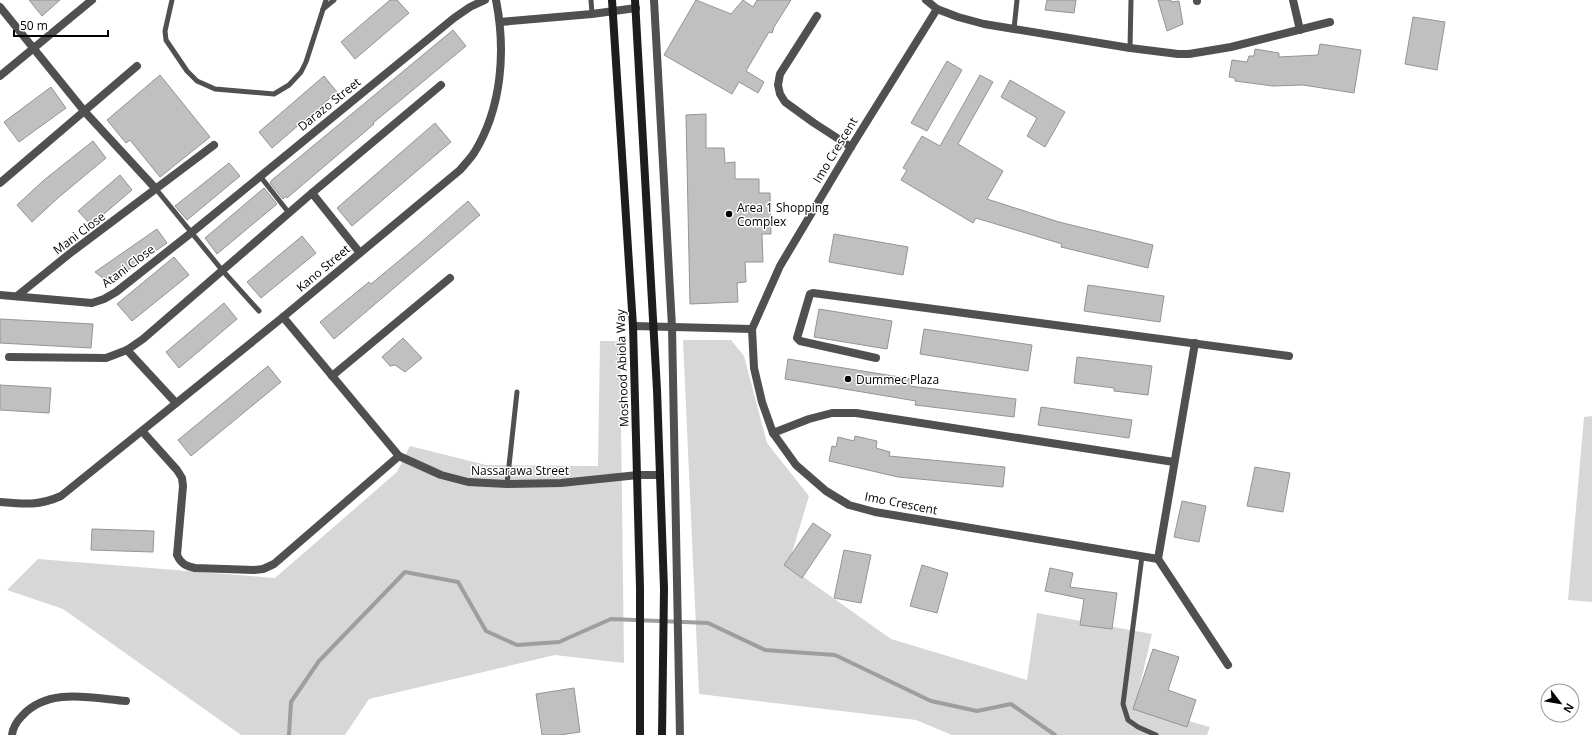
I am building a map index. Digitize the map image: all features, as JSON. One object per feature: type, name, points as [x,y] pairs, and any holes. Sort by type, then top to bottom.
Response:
[{"type":"main road","name":"Moshood Abiola Way","points":[[612,0],[633,326],[640,588],[640,735]]},
{"type":"main road","points":[[636,4],[660,475],[664,590],[662,735]]},
{"type":"street","points":[[0,76],[92,0]]},
{"type":"street","name":"Darazo Street","points":[[191,232],[454,18],[470,7],[485,0]]},
{"type":"street","name":"Kano Street","points":[[0,502],[34,504],[47,502],[60,496],[282,317],[460,170],[473,154],[492,114],[497,91],[500,70],[500,22],[496,0]]},
{"type":"street","points":[[654,0],[672,327],[680,735]]},
{"type":"street","points":[[926,0],[937,9],[971,21],[1130,48],[1189,54],[1231,47],[1330,22]]},
{"type":"street","points":[[1293,0],[1300,30]]},
{"type":"street","points":[[500,22],[592,14],[636,4]]},
{"type":"street","points":[[0,7],[85,112],[156,189]]},
{"type":"street","name":"Imo Crescent","points":[[937,9],[851,147],[780,266],[752,329],[754,368],[762,402],[773,433],[796,466],[826,491],[849,505],[875,512],[1158,559]]},
{"type":"street","points":[[817,16],[780,74],[778,85],[780,94],[785,102],[851,147]]},
{"type":"street","points":[[0,182],[85,112],[137,66]]},
{"type":"street","points":[[9,358],[106,358],[127,350],[142,339],[289,212],[441,85]]},
{"type":"street","name":"Mani Close","points":[[17,296],[74,251],[214,146]]},
{"type":"street","points":[[312,193],[360,253]]},
{"type":"street","name":"Atani Close","points":[[0,295],[92,303],[104,299],[116,292],[191,232]]},
{"type":"street","points":[[332,376],[450,278]]},
{"type":"street","points":[[876,358],[800,341],[797,338],[810,294],[813,293],[1194,342],[1289,356]]},
{"type":"street","name":"Nassarawa Street","points":[[282,317],[399,456],[453,479],[468,482],[507,484],[561,483],[638,475],[660,475]]},
{"type":"street","points":[[633,326],[752,329]]},
{"type":"street","points":[[1194,342],[1158,559],[1228,665]]},
{"type":"street","points":[[127,350],[176,403]]},
{"type":"street","points":[[773,433],[809,419],[832,413],[856,413],[1174,462]]},
{"type":"street","points":[[142,431],[177,470],[182,478],[183,486],[177,555],[180,561],[186,566],[195,568],[254,570],[262,569],[274,564],[399,456]]},
{"type":"street","points":[[12,735],[15,724],[26,711],[43,701],[68,696],[126,701]]},
{"type":"lane","points":[[172,0],[165,30],[166,40],[187,71],[197,81],[215,89],[274,94],[290,85],[301,72],[306,62],[326,0]]},
{"type":"lane","points":[[323,9],[334,0]]},
{"type":"lane","points":[[591,0],[592,14]]},
{"type":"lane","points":[[1014,29],[1018,0]]},
{"type":"lane","points":[[1130,48],[1131,0]]},
{"type":"lane","points":[[260,176],[289,212]]},
{"type":"lane","points":[[156,189],[222,270],[259,312]]},
{"type":"lane","points":[[507,484],[517,392]]},
{"type":"lane","points":[[1142,556],[1123,704],[1128,720],[1138,727],[1156,735]]},
{"type":"shaded area","points":[[683,340],[731,340],[744,356],[767,443],[809,496],[788,566],[891,639],[1027,680],[1037,613],[1152,634],[1135,706],[1210,727],[1207,735],[952,735],[916,720],[699,694]]},
{"type":"shaded area","points":[[600,341],[620,341],[624,663],[555,655],[369,699],[345,735],[241,735],[63,609],[7,590],[38,559],[275,578],[397,472],[410,446],[486,465],[598,466]]},
{"type":"shaded area","points":[[1592,416],[1592,602],[1568,600],[1584,417]]},
{"type":"building","points":[[29,0],[60,0],[42,16]]},
{"type":"building","points":[[390,0],[397,0],[409,13],[355,59],[341,42]]},
{"type":"building","points":[[696,0],[731,14],[743,0],[753,7],[757,0],[791,0],[774,27],[772,33],[769,32],[746,71],[764,82],[758,93],[739,82],[732,94],[664,55]]},
{"type":"building","points":[[1047,0],[1076,0],[1074,13],[1045,10]]},
{"type":"building","points":[[1158,0],[1171,0],[1171,2],[1179,1],[1183,24],[1167,31]]},
{"type":"building","points":[[1413,17],[1445,22],[1437,70],[1405,64]]},
{"type":"building","points":[[453,30],[466,46],[373,123],[374,124],[287,198],[286,196],[283,199],[270,183],[272,180]]},
{"type":"building","points":[[1320,44],[1361,50],[1354,93],[1303,85],[1273,86],[1235,81],[1235,78],[1229,77],[1232,60],[1247,62],[1249,56],[1254,56],[1255,49],[1279,53],[1279,57],[1318,55]]},
{"type":"building","points":[[947,61],[962,70],[927,131],[911,123]]},
{"type":"building","points":[[160,75],[210,137],[160,177],[130,140],[126,143],[107,120]]},
{"type":"building","points":[[980,75],[993,82],[958,144],[1003,171],[987,199],[1059,222],[1153,245],[1148,268],[1061,247],[1062,244],[976,218],[973,223],[901,180],[907,170],[903,168],[922,136],[940,146]]},
{"type":"building","points":[[324,76],[337,92],[272,148],[259,132]]},
{"type":"building","points":[[1010,80],[1065,112],[1045,147],[1027,136],[1037,118],[1001,97]]},
{"type":"building","points":[[51,87],[66,108],[19,142],[4,122]]},
{"type":"building","name":"Area 1 Shopping Complex","points":[[706,114],[706,148],[724,148],[725,163],[735,162],[735,179],[759,179],[759,193],[770,193],[771,234],[762,234],[763,262],[745,262],[746,282],[737,283],[738,302],[690,304],[686,115]]},
{"type":"building","points":[[435,123],[451,142],[352,226],[337,208]]},
{"type":"building","points":[[93,141],[106,158],[59,197],[32,222],[17,205],[44,180]]},
{"type":"building","points":[[229,163],[240,176],[187,220],[175,206]]},
{"type":"building","points":[[120,175],[132,190],[91,225],[78,211]]},
{"type":"building","points":[[264,188],[277,204],[217,254],[205,238]]},
{"type":"building","points":[[468,201],[480,215],[334,339],[320,322],[369,282],[371,284]]},
{"type":"building","points":[[157,229],[167,243],[109,283],[95,272]]},
{"type":"building","points":[[834,234],[908,247],[903,275],[829,262]]},
{"type":"building","points":[[302,236],[316,253],[261,298],[247,282]]},
{"type":"building","points":[[174,257],[189,275],[132,321],[117,304]]},
{"type":"building","points":[[1088,285],[1164,296],[1160,322],[1084,311]]},
{"type":"building","points":[[224,303],[237,319],[179,368],[166,352]]},
{"type":"building","points":[[819,309],[892,321],[887,349],[814,337]]},
{"type":"building","points":[[0,319],[93,324],[91,348],[0,343]]},
{"type":"building","points":[[924,329],[1032,345],[1028,371],[920,354]]},
{"type":"building","points":[[403,338],[422,358],[405,372],[395,365],[390,366],[382,357]]},
{"type":"building","points":[[1077,357],[1152,366],[1148,395],[1114,391],[1114,388],[1074,383]]},
{"type":"building","points":[[788,359],[912,379],[910,386],[1016,399],[1014,417],[915,405],[916,401],[785,379]]},
{"type":"building","points":[[268,366],[281,382],[191,456],[178,440]]},
{"type":"building","points":[[0,385],[51,388],[49,413],[0,410]]},
{"type":"building","points":[[1041,407],[1132,420],[1129,438],[1038,425]]},
{"type":"building","points":[[855,436],[877,441],[876,448],[890,452],[889,456],[1005,467],[1003,487],[898,477],[829,461],[832,446],[836,447],[838,437],[854,441]]},
{"type":"building","points":[[1255,467],[1290,473],[1283,512],[1247,506]]},
{"type":"building","points":[[1182,501],[1206,506],[1199,542],[1174,537]]},
{"type":"building","points":[[813,523],[831,535],[802,578],[784,565]]},
{"type":"building","points":[[92,529],[154,531],[153,552],[91,550]]},
{"type":"building","points":[[844,550],[871,555],[861,603],[834,598]]},
{"type":"building","points":[[922,565],[948,573],[937,613],[910,606]]},
{"type":"building","points":[[1050,568],[1073,573],[1070,587],[1117,593],[1112,629],[1080,625],[1084,599],[1045,591]]},
{"type":"building","points":[[1153,649],[1179,657],[1168,690],[1196,700],[1187,727],[1133,709]]},
{"type":"building","points":[[574,688],[580,732],[560,735],[542,735],[536,694]]},
{"type":"waterway","points":[[289,735],[291,702],[319,661],[405,572],[458,582],[486,631],[517,645],[559,642],[611,619],[708,623],[765,650],[835,655],[931,701],[977,711],[1011,704],[1055,735]]},
{"type":"place","name":"Area 1 Shopping Complex","points":[[729,214]]},
{"type":"place","name":"Dummec Plaza","points":[[848,379]]}]
